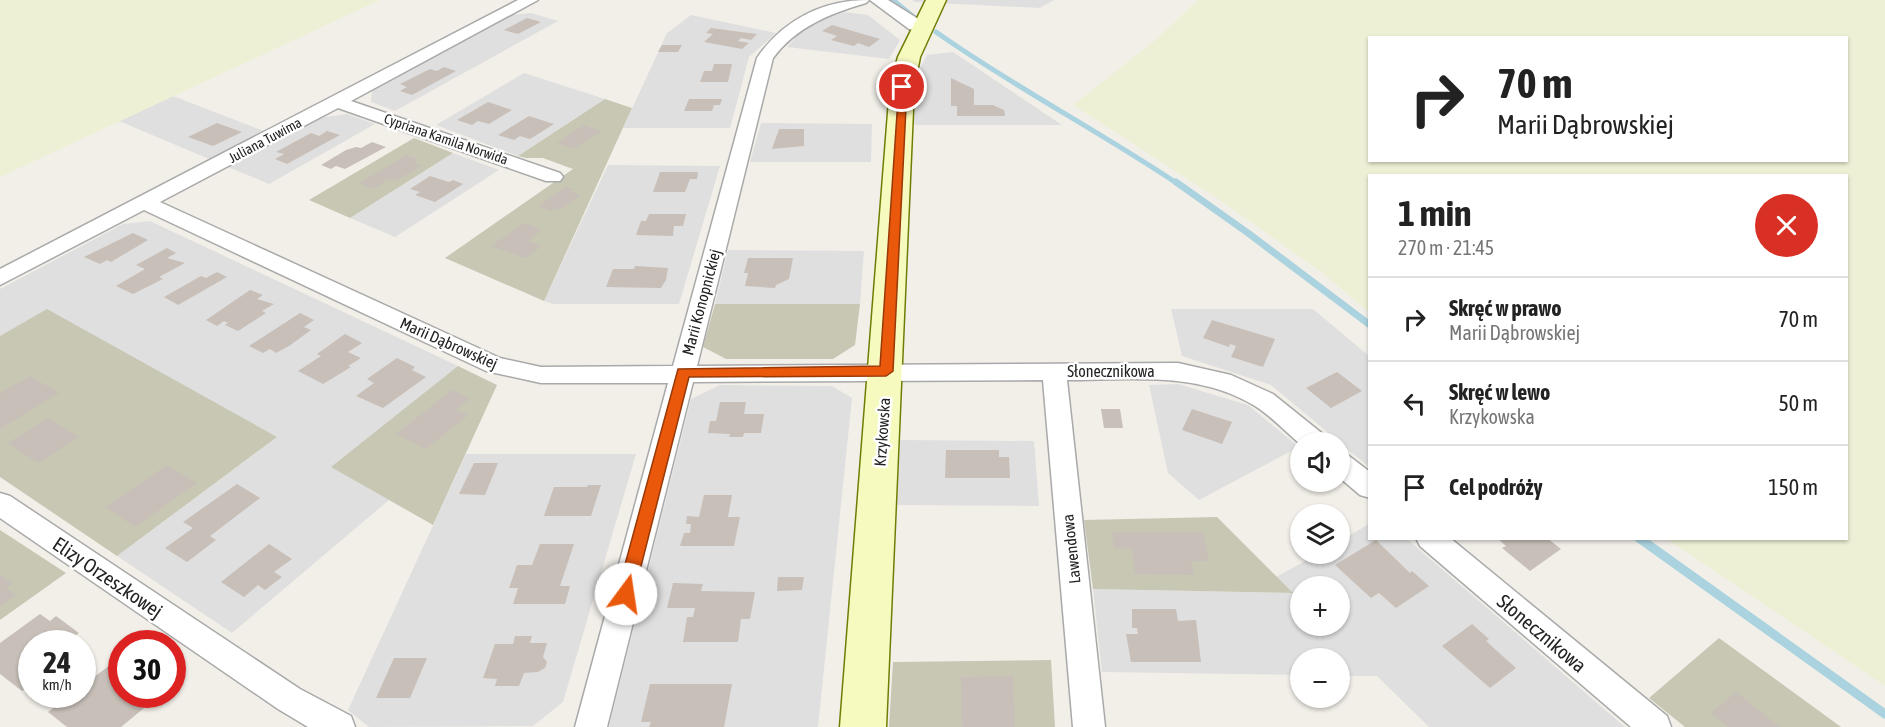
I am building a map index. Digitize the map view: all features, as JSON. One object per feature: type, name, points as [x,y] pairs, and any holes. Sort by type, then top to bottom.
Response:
[{"type":"street","name":"Juliana Tuwima","points":[[0,278],[530,0]]},
{"type":"street","name":"Marii Konopnickiej","points":[[591,727],[765,58],[787,33],[802,23],[834,8],[861,0]]},
{"type":"street","points":[[878,0],[915,26],[929,14]]},
{"type":"street","name":"Krzykowska","points":[[863,727],[902,87],[909,57],[929,14]]},
{"type":"street","name":"Cypriana Kamila Norwida","points":[[338,102],[554,177]]},
{"type":"street","name":"Marii Dąbrowskiej","points":[[145,203],[494,364],[541,375],[886,371]]},
{"type":"street","name":"Słonecznikowa","points":[[886,371],[1178,371],[1222,381],[1264,400],[1303,432]]},
{"type":"street","name":"Lawendowa","points":[[1053,372],[1089,727]]},
{"type":"street","points":[[1350,471],[1368,486]]},
{"type":"street","name":"Elizy Orzeszkowej","points":[[0,504],[289,699],[339,727]]},
{"type":"street","name":"Słonecznikowa","points":[[1432,540],[1655,727]]},
{"type":"shaded area","points":[[0,0],[380,0],[0,177]]},
{"type":"shaded area","points":[[912,0],[1054,0],[1040,8],[915,2]]},
{"type":"shaded area","points":[[1198,0],[1885,0],[1885,686],[1668,540],[1848,540],[1848,174],[1368,174],[1368,311],[1320,271],[1217,198],[1073,105],[1153,42]]},
{"type":"shaded area","points":[[844,12],[868,15],[900,40],[889,59],[787,47],[797,36],[821,20]]},
{"type":"shaded area","points":[[531,13],[558,21],[395,111],[371,102],[372,90],[511,15]]},
{"type":"shaded area","points":[[691,15],[776,33],[749,57],[730,128],[623,128],[667,33]]},
{"type":"shaded area","points":[[953,52],[1062,125],[911,125],[918,72],[927,55]]},
{"type":"shaded area","points":[[524,73],[605,99],[518,156],[436,125]]},
{"type":"shaded area","points":[[173,96],[264,131],[209,159],[119,121]]},
{"type":"shaded area","points":[[605,99],[632,108],[544,301],[445,258],[573,169],[543,158],[518,156]]},
{"type":"shaded area","points":[[347,114],[375,124],[269,184],[228,167],[319,118]]},
{"type":"shaded area","points":[[761,123],[872,124],[871,162],[750,162]]},
{"type":"shaded area","points":[[414,138],[453,153],[350,218],[309,200]]},
{"type":"shaded area","points":[[453,153],[499,170],[395,237],[350,218]]},
{"type":"shaded area","points":[[608,165],[720,166],[679,304],[553,304],[544,301]]},
{"type":"shaded area","points":[[150,221],[458,366],[332,467],[389,500],[232,633],[117,556],[277,437],[0,336],[0,289],[123,224]]},
{"type":"shaded area","points":[[728,250],[864,251],[860,304],[715,304]]},
{"type":"shaded area","points":[[715,304],[860,304],[855,345],[833,359],[726,359],[703,347]]},
{"type":"shaded area","points":[[47,309],[277,437],[117,556],[0,477],[0,336]]},
{"type":"shaded area","points":[[1171,309],[1313,309],[1368,355],[1368,466],[1350,451],[1350,432],[1327,432],[1271,385],[1182,356]]},
{"type":"shaded area","points":[[458,366],[497,385],[433,525],[331,467]]},
{"type":"shaded area","points":[[1178,384],[1248,405],[1290,440],[1290,452],[1199,500],[1168,473],[1149,385]]},
{"type":"shaded area","points":[[720,385],[832,386],[852,398],[818,727],[609,727],[691,399]]},
{"type":"shaded area","points":[[900,440],[1034,441],[1039,506],[897,505]]},
{"type":"shaded area","points":[[466,454],[636,454],[563,702],[533,726],[369,727],[348,710]]},
{"type":"shaded area","points":[[1217,517],[1290,590],[1290,593],[1093,589],[1084,520]]},
{"type":"shaded area","points":[[1368,525],[1368,540],[1408,540],[1625,727],[1429,727],[1377,676],[1350,676],[1350,648],[1290,648],[1290,675],[1102,672],[1093,589],[1290,593],[1290,636],[1350,636],[1350,576],[1290,576],[1290,591],[1276,577],[1300,564],[1350,564],[1350,535]]},
{"type":"shaded area","points":[[0,530],[66,573],[0,620]]},
{"type":"shaded area","points":[[1719,638],[1841,727],[1685,727],[1649,698]]},
{"type":"shaded area","points":[[1051,660],[1055,727],[889,727],[893,662]]},
{"type":"building","points":[[527,18],[541,22],[518,34],[504,30]]},
{"type":"building","points":[[832,25],[880,39],[869,47],[858,43],[854,46],[831,40],[837,36],[822,31]]},
{"type":"building","points":[[711,28],[757,34],[751,40],[741,38],[738,41],[749,43],[742,49],[704,42],[713,34],[706,33]]},
{"type":"building","points":[[662,45],[682,45],[678,52],[658,52]]},
{"type":"building","points":[[714,64],[732,64],[728,82],[700,82],[704,71],[712,71]]},
{"type":"building","points":[[444,67],[456,71],[412,95],[400,91],[407,87],[400,84],[430,69],[437,71]]},
{"type":"building","points":[[951,78],[974,89],[974,105],[993,105],[1004,110],[1005,116],[957,116],[957,106],[951,106]]},
{"type":"building","points":[[689,99],[722,99],[720,105],[714,105],[712,111],[684,111]]},
{"type":"building","points":[[488,102],[512,110],[489,124],[478,121],[472,125],[457,120]]},
{"type":"building","points":[[529,116],[554,124],[530,139],[520,136],[514,140],[498,135]]},
{"type":"building","points":[[217,123],[242,132],[213,146],[188,137]]},
{"type":"building","points":[[584,125],[601,131],[574,149],[557,143]]},
{"type":"building","points":[[779,129],[804,129],[804,146],[772,149]]},
{"type":"building","points":[[327,131],[340,135],[287,164],[275,159],[284,154],[276,152],[311,133],[319,136]]},
{"type":"building","points":[[372,142],[386,147],[345,169],[336,166],[331,169],[321,165],[346,150],[361,148]]},
{"type":"building","points":[[406,155],[419,160],[413,163],[421,166],[395,181],[389,179],[373,189],[360,183]]},
{"type":"building","points":[[660,172],[698,172],[697,179],[690,179],[685,192],[653,192]]},
{"type":"building","points":[[430,176],[463,184],[435,202],[415,195],[420,192],[410,189]]},
{"type":"building","points":[[566,187],[575,190],[571,192],[580,196],[560,210],[555,208],[551,211],[538,206]]},
{"type":"building","points":[[649,214],[686,214],[683,226],[674,226],[673,236],[636,235],[641,221],[646,221]]},
{"type":"building","points":[[525,223],[542,230],[528,241],[542,246],[525,258],[491,246]]},
{"type":"building","points":[[133,233],[148,240],[111,262],[107,260],[100,264],[84,257]]},
{"type":"building","points":[[167,248],[176,253],[167,258],[185,263],[159,277],[163,279],[133,294],[116,286],[145,269],[136,265]]},
{"type":"building","points":[[748,258],[793,258],[789,279],[776,285],[775,288],[745,286],[748,273],[744,273]]},
{"type":"building","points":[[635,266],[668,268],[666,280],[661,288],[606,287],[613,269],[634,269]]},
{"type":"building","points":[[217,272],[227,277],[178,305],[164,297],[201,276],[206,278]]},
{"type":"building","points":[[250,290],[263,295],[257,299],[274,304],[262,311],[266,313],[238,331],[225,325],[228,323],[224,321],[217,326],[206,320]]},
{"type":"building","points":[[300,313],[314,320],[304,327],[311,330],[289,346],[276,353],[270,349],[263,353],[249,346]]},
{"type":"building","points":[[1212,320],[1275,339],[1263,367],[1231,357],[1236,346],[1230,344],[1229,347],[1203,338]]},
{"type":"building","points":[[345,334],[362,343],[348,352],[361,358],[348,366],[351,367],[323,384],[298,371],[321,356],[317,354]]},
{"type":"building","points":[[397,358],[415,367],[412,370],[426,377],[383,408],[356,396],[374,383],[367,379]]},
{"type":"building","points":[[1337,372],[1362,391],[1331,408],[1306,388]]},
{"type":"building","points":[[30,376],[59,393],[0,429],[0,393]]},
{"type":"building","points":[[452,390],[470,398],[456,410],[468,415],[426,449],[396,434]]},
{"type":"building","points":[[720,402],[746,402],[744,414],[764,414],[761,433],[744,433],[743,437],[729,437],[730,434],[708,433],[710,421],[716,421]]},
{"type":"building","points":[[1101,409],[1120,409],[1123,428],[1104,428]]},
{"type":"building","points":[[1192,409],[1232,422],[1222,444],[1182,430]]},
{"type":"building","points":[[48,418],[79,437],[38,463],[8,443]]},
{"type":"building","points":[[946,450],[999,450],[999,457],[1009,457],[1010,478],[945,478]]},
{"type":"building","points":[[474,463],[498,463],[485,495],[459,494]]},
{"type":"building","points":[[167,465],[197,483],[135,527],[105,507]]},
{"type":"building","points":[[237,484],[260,498],[210,536],[216,540],[187,562],[165,548],[193,528],[183,522]]},
{"type":"building","points":[[588,485],[601,485],[591,516],[544,516],[554,487],[587,487]]},
{"type":"building","points":[[704,495],[732,495],[728,517],[740,517],[734,546],[680,546],[684,533],[690,533],[691,524],[686,524],[687,516],[699,517]]},
{"type":"building","points":[[1112,532],[1203,532],[1209,561],[1191,561],[1194,575],[1135,574],[1132,549],[1114,548]]},
{"type":"building","points":[[1376,540],[1410,573],[1412,571],[1429,586],[1396,608],[1379,593],[1371,598],[1350,579],[1350,576],[1335,565],[1350,564],[1350,556]]},
{"type":"building","points":[[1499,540],[1550,540],[1561,549],[1530,571],[1502,548],[1506,546]]},
{"type":"building","points":[[269,544],[292,559],[274,572],[282,577],[265,590],[258,585],[244,597],[221,582]]},
{"type":"building","points":[[540,544],[574,544],[560,586],[570,586],[565,604],[513,604],[518,588],[509,588],[517,565],[532,565]]},
{"type":"building","points":[[0,575],[13,584],[6,588],[16,595],[0,606]]},
{"type":"building","points":[[778,577],[804,577],[802,590],[777,591]]},
{"type":"building","points":[[673,583],[703,584],[701,591],[755,592],[750,619],[741,619],[738,642],[683,642],[687,617],[693,617],[695,608],[667,608]]},
{"type":"building","points":[[1132,609],[1176,609],[1178,621],[1196,620],[1201,662],[1131,662],[1126,634],[1138,634],[1137,628],[1132,628]]},
{"type":"building","points":[[40,614],[50,621],[56,616],[75,630],[18,630],[18,688],[0,674],[0,643]]},
{"type":"building","points":[[1472,624],[1489,639],[1486,641],[1516,668],[1490,688],[1442,646]]},
{"type":"building","points":[[515,636],[532,636],[530,643],[547,643],[543,657],[547,662],[545,668],[538,672],[524,673],[519,686],[495,686],[497,679],[483,678],[495,644],[513,644]]},
{"type":"building","points":[[394,658],[427,658],[410,698],[376,698]]},
{"type":"building","points":[[108,666],[108,708],[144,708],[121,727],[67,727],[48,712],[53,708],[96,708],[96,676]]},
{"type":"building","points":[[1013,676],[1015,727],[962,727],[961,677]]},
{"type":"building","points":[[650,684],[732,684],[724,727],[649,727],[651,722],[641,722]]},
{"type":"building","points":[[1736,692],[1780,727],[1728,727],[1711,713]]},
{"type":"waterway","points":[[893,0],[915,18]]},
{"type":"waterway","points":[[936,32],[996,72],[1178,184]]},
{"type":"waterway","points":[[1176,182],[1368,323]]},
{"type":"waterway","points":[[1642,540],[1885,714]]},
{"type":"route","points":[[626,594],[683,372],[886,371],[902,87]]}]
